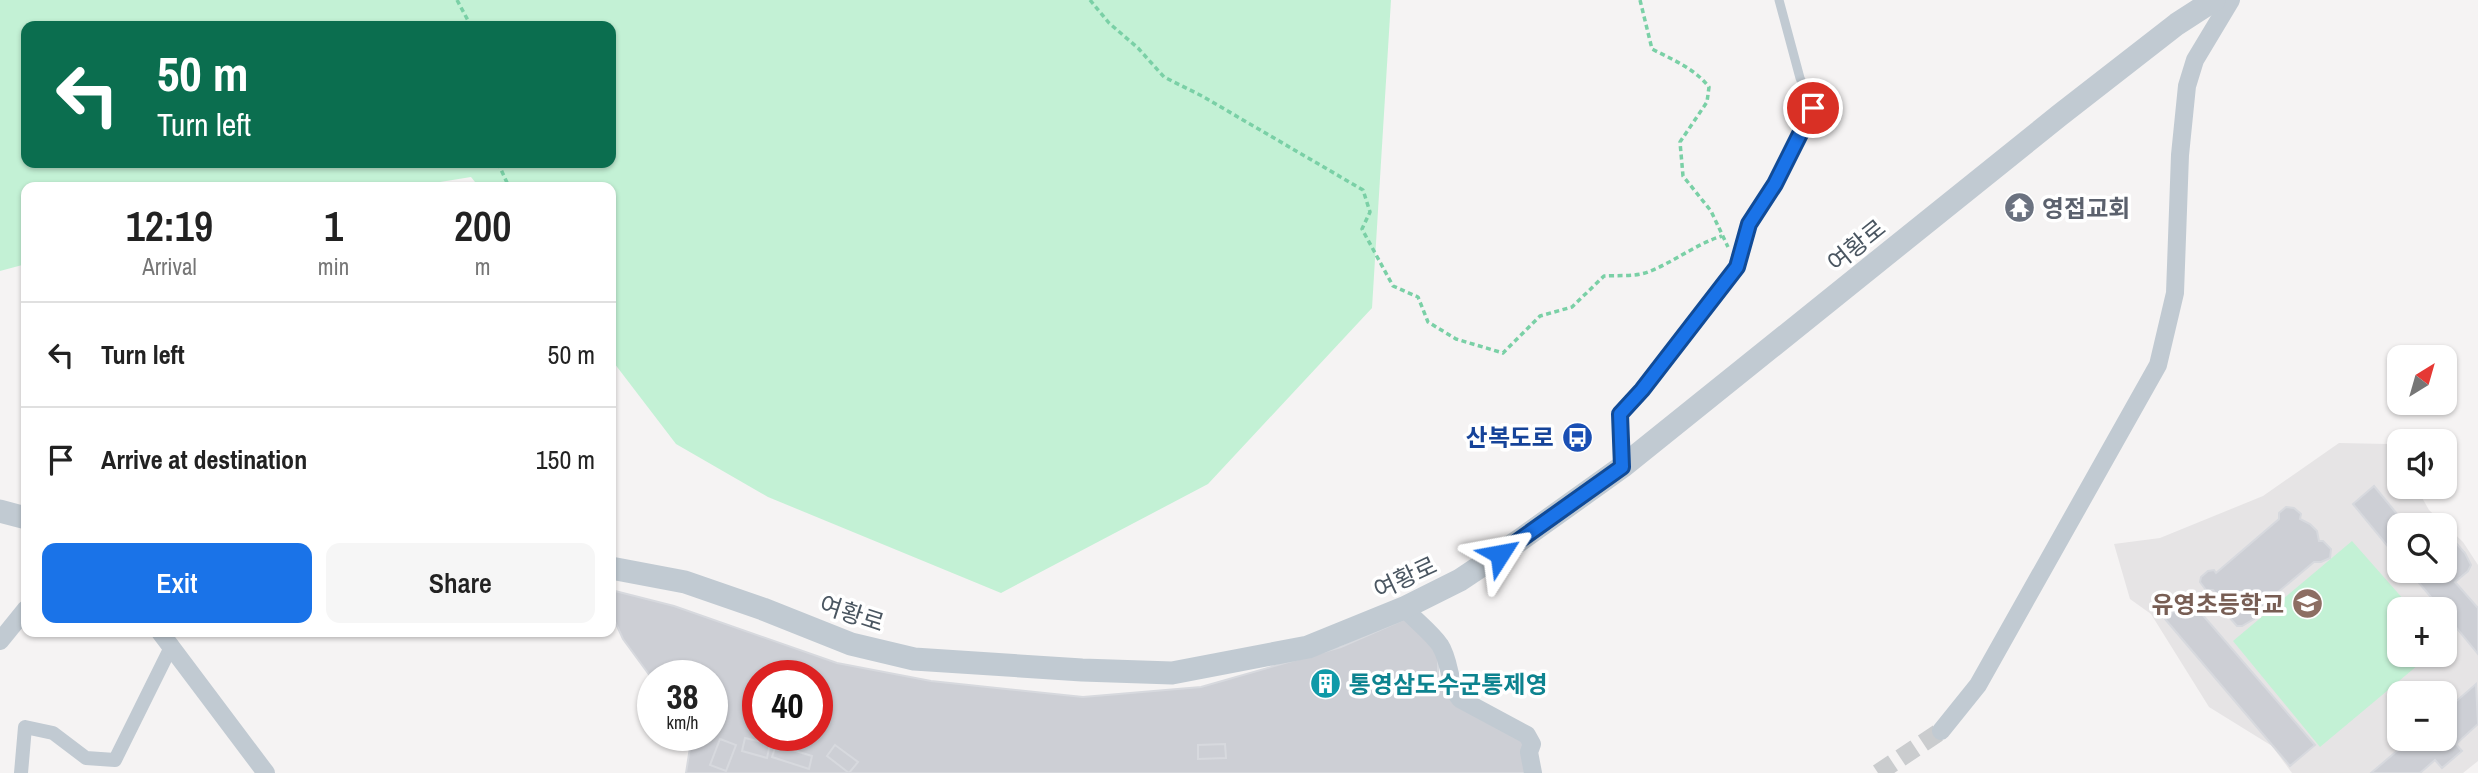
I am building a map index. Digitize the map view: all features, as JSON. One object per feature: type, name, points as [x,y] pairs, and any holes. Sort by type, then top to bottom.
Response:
[{"type":"street","name":"여황로","points":[[616,569],[685,582],[851,644],[914,659],[1172,673],[1308,647],[1404,608],[1460,580],[1520,540],[1622,467],[2060,115],[2177,24],[2214,0]]},
{"type":"street","points":[[1941,730],[1978,685],[2158,365],[2175,293],[2180,155],[2187,86],[2195,60],[2231,0]]},
{"type":"street","points":[[0,511],[21,517]]},
{"type":"street","points":[[1404,608],[1440,645],[1448,664],[1454,691],[1460,699],[1527,735],[1532,744],[1529,752],[1533,773]]},
{"type":"street","points":[[0,641],[21,615]]},
{"type":"street","points":[[21,773],[25,727],[53,733],[86,758],[115,760],[166,638]]},
{"type":"street","points":[[166,638],[266,773]]},
{"type":"lane","points":[[1622,467],[1620,414],[1642,390],[1737,267],[1749,224],[1775,184],[1813,108],[1800,78],[1779,0]]},
{"type":"path","points":[[457,0],[468,21]]},
{"type":"path","points":[[1090,0],[1109,23],[1139,48],[1164,77],[1202,96],[1363,190],[1370,212],[1362,229],[1393,286],[1418,296],[1428,322],[1456,339],[1503,354],[1540,316],[1572,307],[1604,276],[1645,273],[1684,255],[1702,242],[1723,236]]},
{"type":"path","points":[[1640,0],[1644,26],[1652,49],[1689,67],[1709,87],[1707,102],[1680,142],[1683,176],[1711,211],[1737,267]]},
{"type":"shaded area","name":"유영초등학교","points":[[2339,443],[2387,444],[2387,499],[2423,499],[2432,513],[2387,513],[2387,583],[2457,583],[2457,536],[2478,565],[2478,761],[2463,773],[2292,773],[2272,746],[2209,707],[2151,614],[2130,599],[2114,544],[2160,538],[2263,496]]},
{"type":"green space","points":[[0,0],[1391,0],[1372,308],[1208,484],[1001,593],[768,497],[676,444],[616,366],[616,182],[475,182],[471,177],[440,182],[21,182],[21,265],[0,271]]},
{"type":"green space","points":[[2352,541],[2401,597],[2387,597],[2387,667],[2416,667],[2399,681],[2387,681],[2387,691],[2320,747],[2233,641]]},
{"type":"building","points":[[2374,486],[2396,513],[2387,513],[2387,545],[2353,504]]},
{"type":"building","points":[[2286,507],[2294,508],[2301,514],[2300,519],[2317,531],[2319,541],[2323,541],[2331,549],[2330,558],[2314,562],[2253,613],[2254,619],[2237,626],[2229,617],[2229,610],[2213,590],[2206,590],[2200,582],[2201,577],[2208,571],[2214,570],[2216,573],[2279,519],[2279,513]]},
{"type":"building","points":[[2457,544],[2471,565],[2457,580]]},
{"type":"building","points":[[2419,583],[2456,583],[2478,608],[2478,654],[2457,629],[2457,597],[2431,597]]},
{"type":"building","name":"통영삼도수군통제영","points":[[616,591],[674,606],[828,660],[742,660],[742,751],[833,751],[833,662],[931,681],[1083,697],[1201,687],[1341,647],[1407,618],[1438,652],[1438,686],[1461,703],[1523,737],[1527,773],[686,773],[689,751],[728,751],[728,660],[638,660],[616,624]]},
{"type":"building","points":[[2188,598],[2315,745],[2290,766],[2165,619]]},
{"type":"building","points":[[2476,684],[2478,724],[2457,743],[2457,701]]},
{"type":"building","points":[[728,742],[736,745],[726,771],[710,765],[715,751],[728,751]]},
{"type":"building","points":[[1225,744],[1226,758],[1198,759],[1198,745]]},
{"type":"building","points":[[835,745],[858,762],[849,773],[827,756]]},
{"type":"building","points":[[2457,745],[2462,751],[2442,768],[2435,760],[2420,773],[2371,773],[2397,751],[2457,751]]},
{"type":"building","points":[[742,751],[768,751],[767,758]]},
{"type":"building","points":[[774,751],[796,751],[812,756],[809,769],[772,757]]},
{"type":"tunnel","points":[[1878,773],[1941,731]]},
{"type":"place","name":"영접교회","points":[[2019,208]]},
{"type":"place","name":"산복도로","points":[[1577,437]]},
{"type":"place","name":"유영초등학교","points":[[2307,604]]},
{"type":"place","name":"통영삼도수군통제영","points":[[1326,684]]},
{"type":"route","points":[[1500,554],[1622,467],[1620,414],[1642,390],[1737,267],[1749,224],[1775,184],[1813,108]]}]
